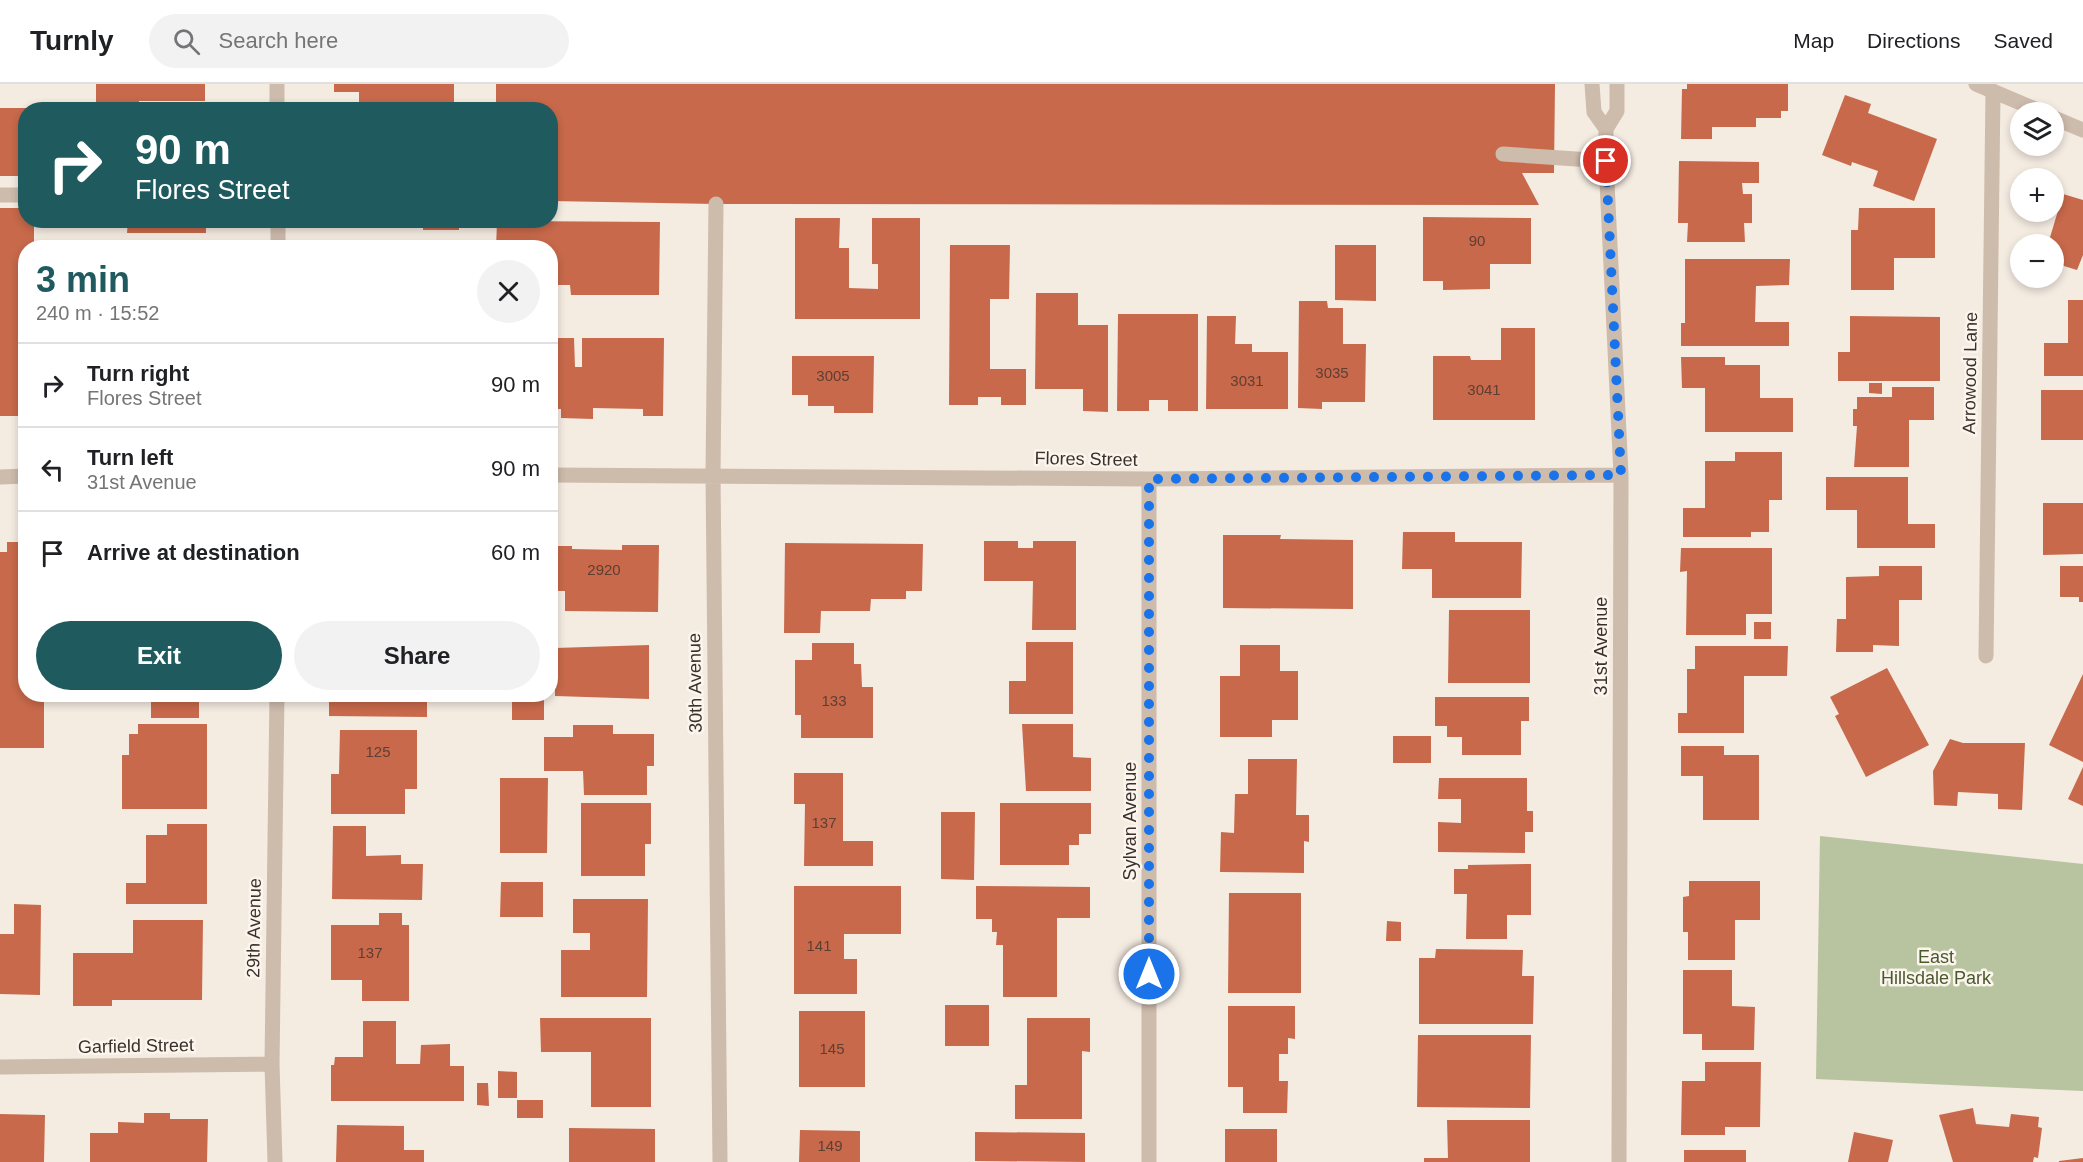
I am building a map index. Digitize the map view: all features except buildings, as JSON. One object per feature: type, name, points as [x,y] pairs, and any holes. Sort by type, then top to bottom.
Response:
[{"type":"street","points":[[277,84],[278,102]]},
{"type":"street","name":"31st Avenue","points":[[1592,84],[1594,112],[1606,129]]},
{"type":"street","name":"31st Avenue","points":[[1617,84],[1617,111],[1606,129],[1606,161],[1621,475],[1619,1162]]},
{"type":"street","points":[[1976,84],[2019,102]]},
{"type":"street","name":"Arrowood Lane","points":[[1986,656],[1993,91]]},
{"type":"street","points":[[2064,122],[2083,130]]},
{"type":"street","points":[[1503,154],[1606,161]]},
{"type":"street","points":[[0,195],[18,195]]},
{"type":"street","name":"30th Avenue","points":[[716,204],[712,474],[720,1162]]},
{"type":"street","name":"Flores Street","points":[[558,475],[712,474],[1149,479],[1621,475]]},
{"type":"street","points":[[0,477],[18,477]]},
{"type":"street","name":"Sylvan Avenue","points":[[1149,479],[1149,1162]]},
{"type":"street","name":"29th Avenue","points":[[275,1162],[272,1064],[277,702]]},
{"type":"street","name":"Garfield Street","points":[[0,1066],[272,1064]]},
{"type":"green space","name":"East Hillsdale Park","points":[[1820,836],[2083,864],[2083,1091],[1816,1079]]},
{"type":"route","points":[[1149,974],[1149,479],[1621,475],[1606,215],[1606,161]]}]
